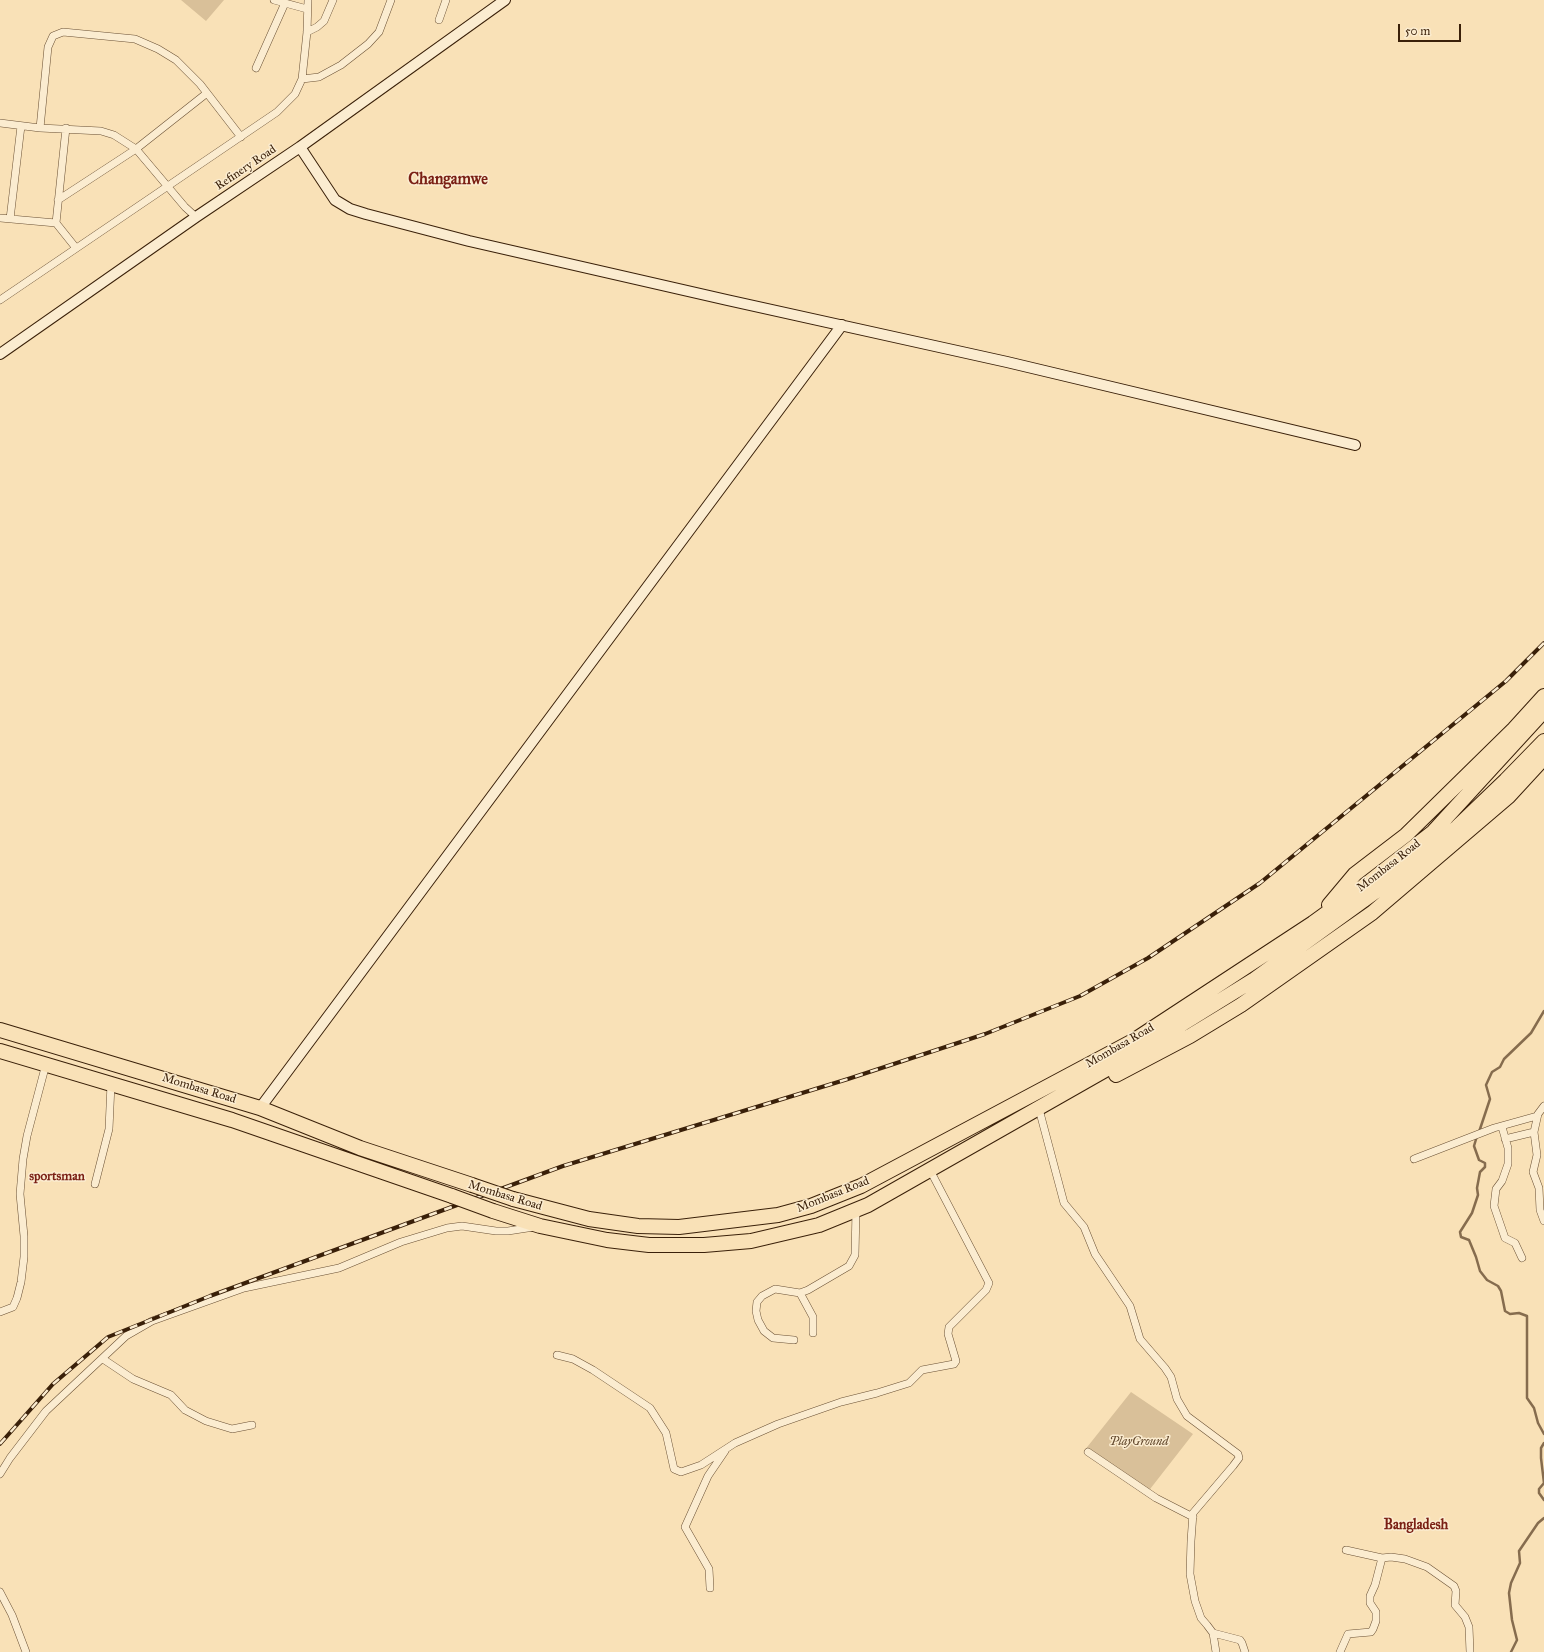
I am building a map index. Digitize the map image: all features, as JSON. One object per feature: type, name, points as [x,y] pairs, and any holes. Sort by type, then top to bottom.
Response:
[{"type":"highway","points":[[1313,923],[1355,874],[1406,835],[1514,729],[1544,696]]},
{"type":"highway","name":"Mombasa Road","points":[[0,1030],[260,1108],[360,1148],[513,1199],[589,1218],[638,1226],[679,1228],[778,1215],[811,1206],[861,1186],[1134,1041],[1313,923],[1360,889],[1433,832],[1544,712]]},
{"type":"highway","name":"Mombasa Road","points":[[0,1051],[232,1120],[540,1226],[607,1240],[649,1245],[704,1245],[751,1241],[812,1227],[868,1205],[1137,1052],[1255,979],[1408,868],[1457,827],[1544,741]]},
{"type":"highway","points":[[1065,1094],[1117,1074],[1190,1036],[1248,1001],[1378,908],[1508,797],[1544,758]]},
{"type":"street","points":[[274,0],[307,9]]},
{"type":"street","points":[[0,300],[277,112],[295,94],[302,79],[307,32],[308,0]]},
{"type":"street","points":[[307,32],[317,27],[324,21],[333,0]]},
{"type":"street","points":[[302,79],[319,77],[342,65],[368,44],[378,32],[391,0]]},
{"type":"street","points":[[439,20],[446,0]]},
{"type":"street","name":"Refinery Road","points":[[0,354],[196,217],[300,147],[505,0]]},
{"type":"street","points":[[256,68],[285,3]]},
{"type":"street","points":[[40,128],[48,47],[53,36],[63,32],[135,39],[176,60],[207,93],[241,137]]},
{"type":"street","points":[[58,200],[136,149],[207,93]]},
{"type":"street","points":[[0,123],[40,128],[66,128],[101,131],[114,135],[136,149],[185,208],[196,217]]},
{"type":"street","points":[[10,219],[20,126]]},
{"type":"street","points":[[66,128],[56,222],[76,248]]},
{"type":"street","points":[[300,147],[335,200],[350,209],[469,241],[842,325],[1355,445]]},
{"type":"street","points":[[0,218],[56,222]]},
{"type":"street","points":[[260,1108],[842,325]]},
{"type":"street","points":[[0,1312],[12,1308],[17,1298],[21,1282],[24,1257],[24,1236],[20,1194],[23,1159],[27,1136],[46,1064]]},
{"type":"street","points":[[95,1184],[109,1129],[111,1084]]},
{"type":"street","points":[[1544,1106],[1537,1116],[1534,1132],[1537,1155],[1533,1172],[1539,1188],[1540,1210],[1544,1221]]},
{"type":"street","points":[[1039,1109],[1064,1203],[1084,1227],[1095,1254],[1130,1306],[1140,1339],[1171,1377],[1177,1399],[1187,1416],[1238,1454],[1239,1458],[1195,1510],[1193,1516],[1190,1560],[1192,1590],[1198,1611],[1213,1634],[1216,1652]]},
{"type":"street","points":[[1414,1158],[1462,1139],[1537,1116]]},
{"type":"street","points":[[1498,1128],[1505,1139],[1508,1148],[1508,1164],[1502,1181],[1496,1188],[1494,1206],[1505,1238],[1517,1245],[1522,1258]]},
{"type":"street","points":[[1505,1139],[1534,1132]]},
{"type":"street","points":[[557,1355],[573,1359],[593,1370],[650,1408],[666,1434],[674,1469],[676,1471],[683,1472],[701,1465],[743,1439],[778,1424],[841,1402],[908,1383],[922,1370],[949,1366],[956,1363],[948,1334],[949,1326],[986,1290],[989,1283],[930,1170]]},
{"type":"street","points":[[794,1340],[773,1338],[764,1331],[758,1320],[756,1311],[757,1302],[762,1296],[775,1289],[800,1293],[849,1266],[853,1260],[856,1249],[856,1210]]},
{"type":"street","points":[[0,1474],[13,1453],[46,1411],[123,1338],[135,1330],[179,1311],[244,1288],[338,1268],[401,1242],[447,1228],[462,1226],[496,1231],[508,1231],[540,1226]]},
{"type":"street","points":[[800,1293],[813,1318],[813,1333]]},
{"type":"street","points":[[103,1358],[139,1382],[171,1395],[185,1410],[206,1421],[232,1429],[252,1425]]},
{"type":"street","points":[[710,1588],[709,1569],[685,1527],[706,1481],[726,1449]]},
{"type":"street","points":[[1088,1452],[1156,1498],[1193,1516]]},
{"type":"street","points":[[1346,1550],[1382,1558],[1398,1557],[1432,1570],[1454,1586],[1456,1591],[1455,1605],[1465,1617],[1469,1627],[1470,1652]]},
{"type":"street","points":[[1340,1652],[1348,1634],[1371,1632],[1373,1629],[1376,1621],[1376,1612],[1370,1602],[1370,1596],[1375,1585],[1382,1558]]},
{"type":"street","points":[[0,1592],[12,1615],[26,1652]]},
{"type":"street","points":[[1213,1634],[1240,1640],[1245,1652]]},
{"type":"green space","points":[[181,0],[224,0],[206,21]]},
{"type":"green space","name":"PlayGround","points":[[1131,1392],[1193,1434],[1147,1493],[1084,1451]]},
{"type":"waterway","points":[[1479,1132],[1490,1099],[1486,1085],[1492,1072],[1500,1067],[1504,1059],[1531,1033],[1544,1011]]},
{"type":"waterway","points":[[1477,1136],[1474,1146],[1479,1160],[1485,1163],[1485,1167],[1480,1172],[1477,1188],[1478,1195],[1472,1213],[1460,1232],[1461,1237],[1469,1240],[1480,1271],[1487,1280],[1498,1286],[1501,1291],[1505,1311],[1510,1314],[1519,1313],[1527,1316],[1527,1398],[1534,1408],[1538,1423],[1544,1434]]},
{"type":"waterway","points":[[1544,1443],[1541,1448],[1544,1483],[1539,1489],[1539,1493],[1544,1500]]},
{"type":"waterway","points":[[1511,1652],[1517,1640],[1512,1620],[1509,1593],[1511,1583],[1520,1563],[1519,1551],[1538,1523],[1544,1518]]},
{"type":"railway","points":[[0,1444],[53,1384],[108,1337],[210,1296],[563,1166],[848,1079],[985,1034],[1080,996],[1148,958],[1260,883],[1506,681],[1544,643]]},
{"type":"district","name":"Changamwe","points":[[448,180]]},
{"type":"district","name":"sportsman","points":[[57,1177]]},
{"type":"district","name":"Bangladesh","points":[[1416,1526]]}]
